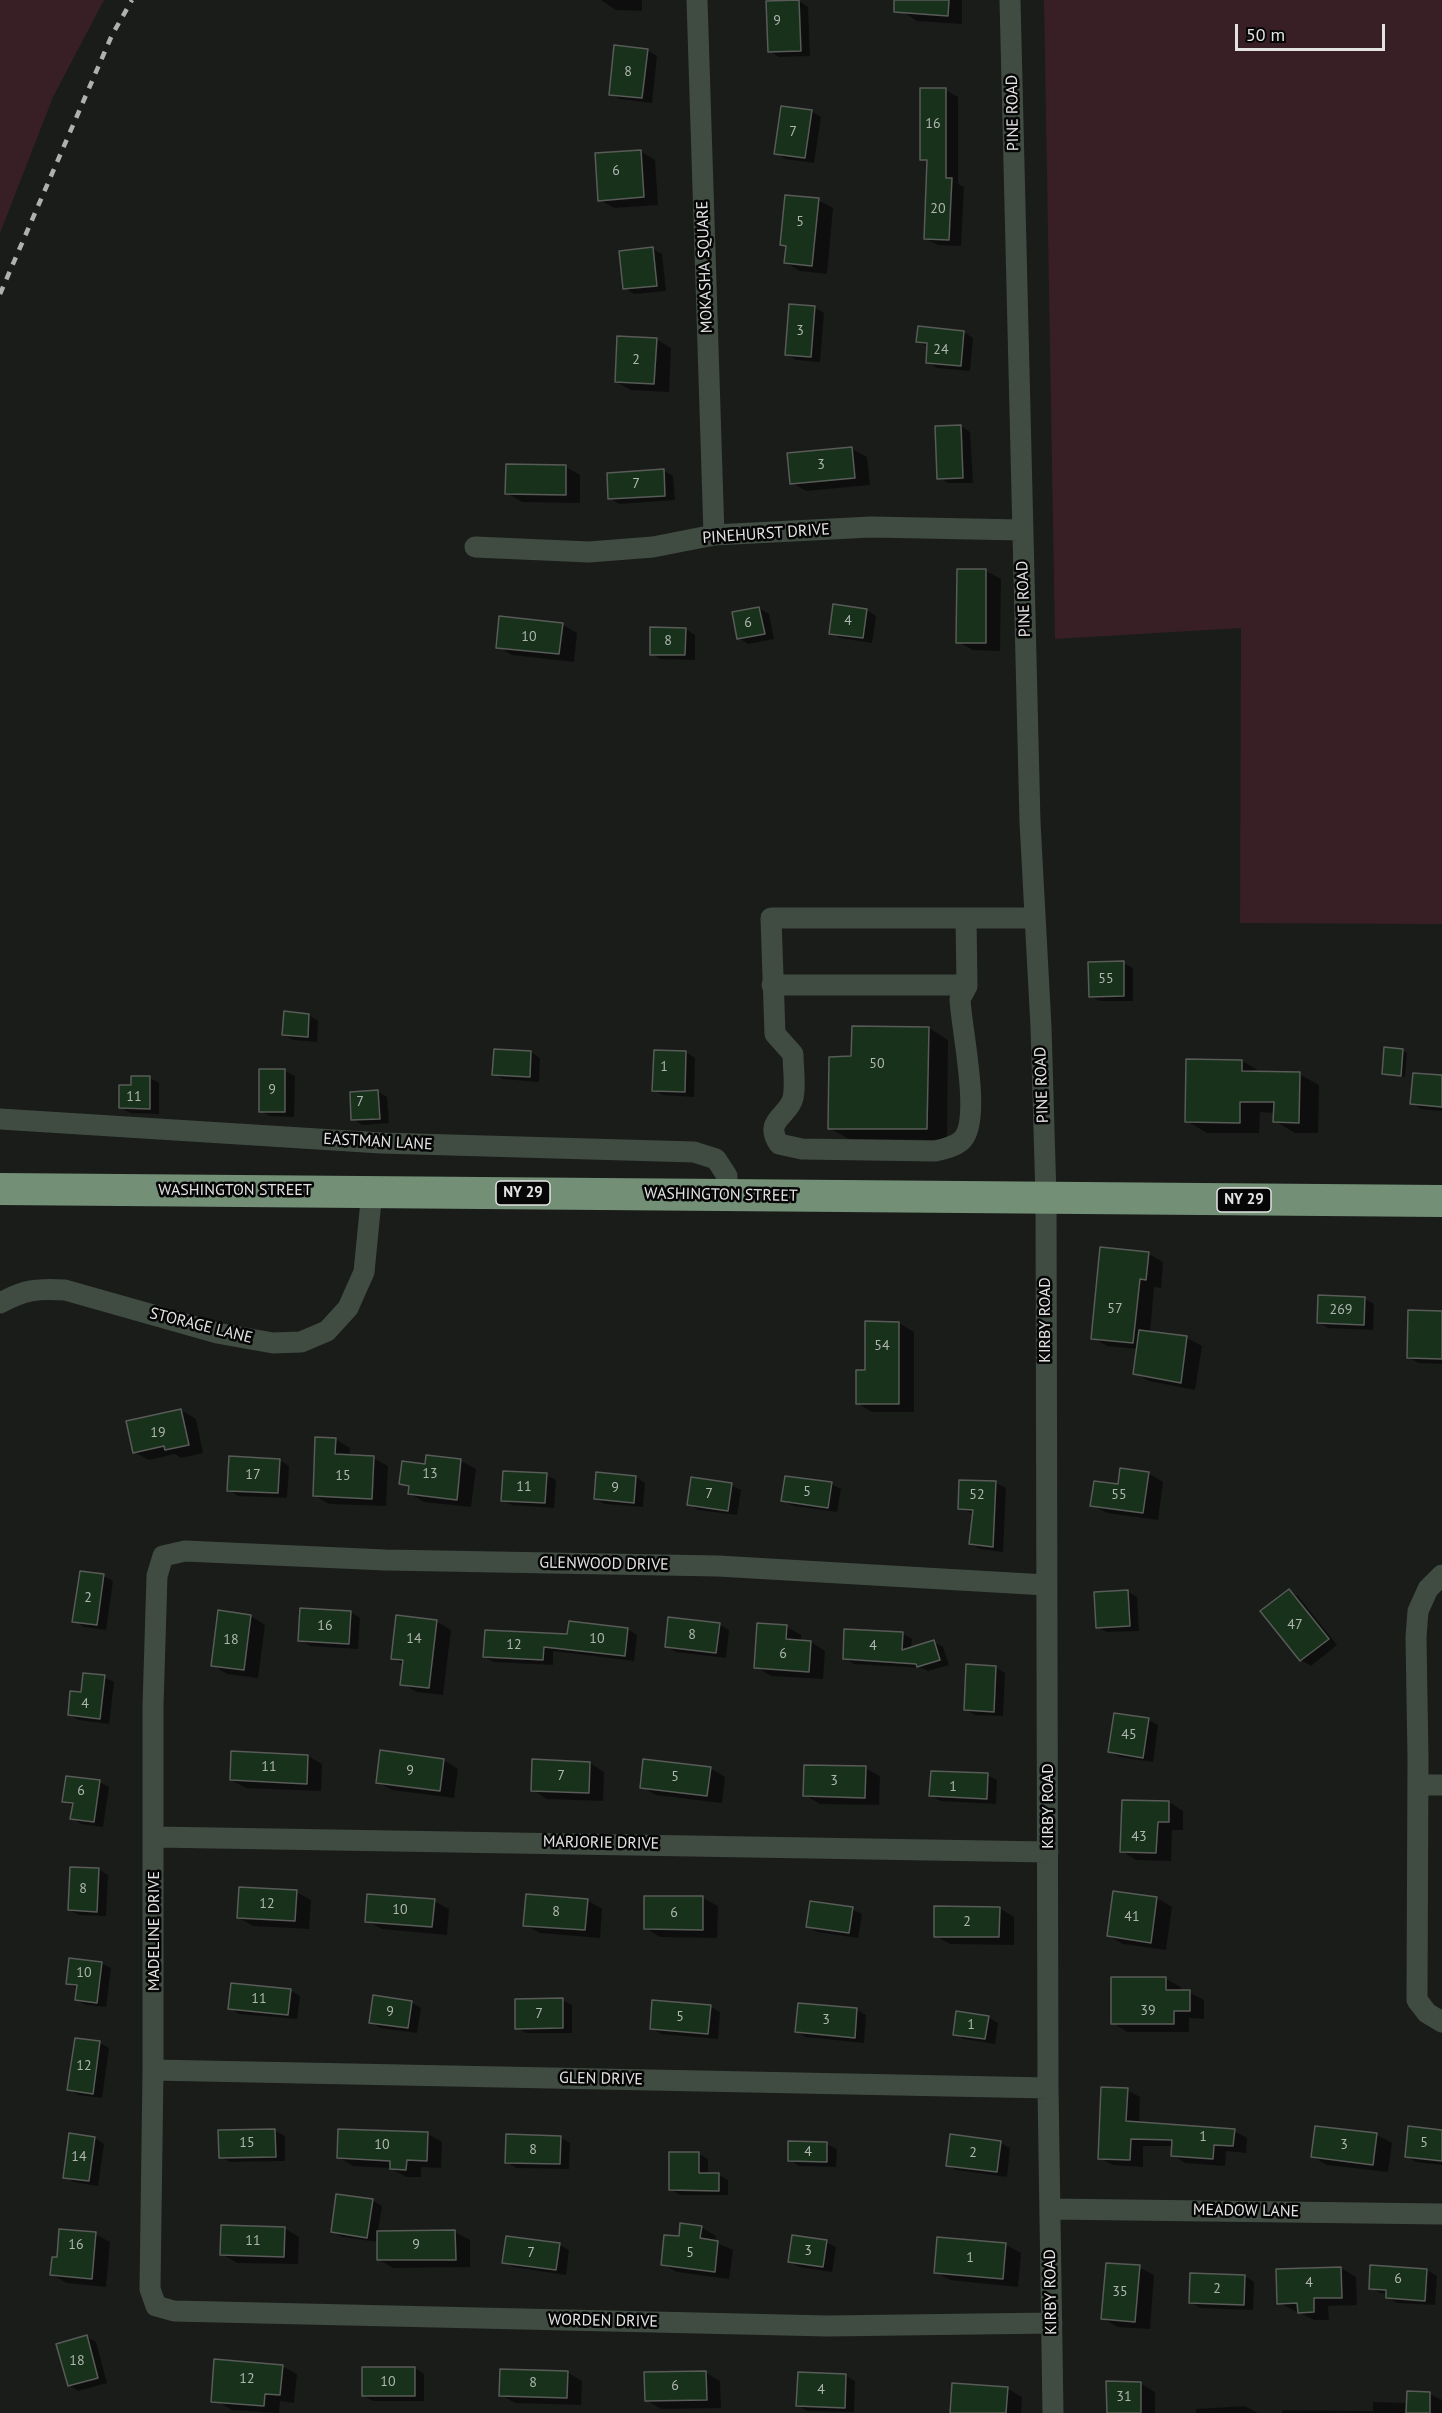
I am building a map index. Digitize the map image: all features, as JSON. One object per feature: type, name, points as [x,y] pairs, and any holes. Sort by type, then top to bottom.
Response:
[{"type":"highway","name":"WASHINGTON STREET","points":[[0,1189],[1442,1201]]},
{"type":"street","name":"MOKASHA SQUARE","points":[[697,0],[714,535]]},
{"type":"street","name":"PINE ROAD","points":[[1010,0],[1022,530],[1034,918],[1041,1027],[1046,1198]]},
{"type":"street","name":"PINEHURST DRIVE","points":[[475,547],[589,552],[653,547],[714,535],[871,527],[1022,530]]},
{"type":"street","points":[[966,918],[967,985],[960,999],[972,1108],[963,1140],[935,1151],[802,1149],[779,1144],[774,1131],[776,1122],[793,1100],[793,1054],[775,1034],[771,918],[966,918],[1034,918]]},
{"type":"street","points":[[772,985],[967,985]]},
{"type":"street","name":"EASTMAN LANE","points":[[0,1119],[381,1143],[694,1152],[716,1159],[727,1176],[727,1195]]},
{"type":"street","name":"STORAGE LANE","points":[[0,1303],[10,1289],[65,1290],[217,1333],[273,1343],[301,1342],[327,1330],[348,1308],[364,1272],[372,1191]]},
{"type":"street","name":"KIRBY ROAD","points":[[1046,1198],[1048,2088],[1053,2413]]},
{"type":"street","name":"GLENWOOD DRIVE","points":[[163,1556],[185,1551],[385,1560],[718,1566],[1046,1585]]},
{"type":"street","name":"MADELINE DRIVE","points":[[156,2306],[150,2289],[155,1837],[154,1694],[157,1576],[163,1556]]},
{"type":"street","points":[[1442,1575],[1428,1589],[1418,1611],[1416,1637],[1417,2000],[1427,2013],[1442,2022]]},
{"type":"street","points":[[1418,1785],[1442,1785]]},
{"type":"street","name":"MARJORIE DRIVE","points":[[155,1837],[1048,1852]]},
{"type":"street","name":"GLEN DRIVE","points":[[153,2070],[1048,2088]]},
{"type":"street","name":"MEADOW LANE","points":[[1050,2209],[1442,2214]]},
{"type":"street","name":"WORDEN DRIVE","points":[[156,2306],[174,2311],[828,2326],[1052,2323]]},
{"type":"shaded area","points":[[0,0],[104,0],[53,97],[0,233]]},
{"type":"shaded area","points":[[1044,0],[1442,0],[1442,924],[1240,923],[1241,628],[1055,639]]},
{"type":"building","points":[[799,0],[801,51],[768,52],[766,1]]},
{"type":"building","points":[[894,0],[949,0],[948,16],[894,12]]},
{"type":"building","points":[[614,45],[648,49],[642,98],[609,95]]},
{"type":"building","points":[[920,88],[946,88],[946,178],[952,178],[949,240],[924,239],[927,160],[920,160]]},
{"type":"building","points":[[781,106],[812,110],[805,158],[774,154]]},
{"type":"building","points":[[641,150],[644,197],[598,201],[595,153]]},
{"type":"building","points":[[785,195],[819,198],[812,266],[784,263],[786,246],[780,245]]},
{"type":"building","points":[[653,247],[657,286],[623,289],[619,251]]},
{"type":"building","points":[[789,304],[815,306],[811,357],[785,355]]},
{"type":"building","points":[[918,326],[964,331],[961,366],[926,363],[927,343],[916,342]]},
{"type":"building","points":[[617,336],[657,338],[654,384],[615,382]]},
{"type":"building","points":[[961,425],[963,478],[937,479],[935,426]]},
{"type":"building","points":[[852,447],[855,478],[790,484],[787,453]]},
{"type":"building","points":[[506,464],[566,465],[566,495],[505,494]]},
{"type":"building","points":[[664,469],[665,496],[608,499],[607,473]]},
{"type":"building","points":[[957,569],[986,569],[986,643],[956,643]]},
{"type":"building","points":[[833,604],[867,609],[863,638],[829,634]]},
{"type":"building","points":[[759,607],[765,634],[737,639],[732,612]]},
{"type":"building","points":[[499,616],[563,623],[559,654],[496,648]]},
{"type":"building","points":[[650,627],[686,628],[685,655],[650,655]]},
{"type":"building","points":[[1124,961],[1124,996],[1089,997],[1088,962]]},
{"type":"building","points":[[284,1011],[309,1014],[308,1037],[282,1035]]},
{"type":"building","points":[[852,1026],[929,1027],[927,1129],[828,1129],[829,1057],[851,1056]]},
{"type":"building","points":[[1384,1047],[1403,1049],[1401,1076],[1382,1074]]},
{"type":"building","points":[[494,1049],[531,1051],[530,1077],[492,1075]]},
{"type":"building","points":[[654,1050],[686,1051],[685,1092],[652,1091]]},
{"type":"building","points":[[1186,1059],[1242,1060],[1242,1071],[1300,1072],[1299,1123],[1273,1122],[1274,1102],[1240,1102],[1240,1123],[1185,1122]]},
{"type":"building","points":[[259,1069],[285,1069],[285,1112],[259,1112]]},
{"type":"building","points":[[1413,1073],[1442,1075],[1442,1107],[1410,1104]]},
{"type":"building","points":[[131,1076],[150,1076],[150,1109],[119,1108],[119,1085],[131,1085]]},
{"type":"building","points":[[378,1090],[380,1119],[351,1120],[350,1092]]},
{"type":"building","points":[[1100,1247],[1149,1252],[1146,1280],[1140,1279],[1133,1343],[1091,1339]]},
{"type":"building","points":[[1318,1295],[1365,1297],[1364,1325],[1317,1323]]},
{"type":"building","points":[[1408,1310],[1442,1311],[1442,1359],[1407,1358]]},
{"type":"building","points":[[865,1321],[899,1322],[899,1404],[856,1404],[856,1370],[865,1370]]},
{"type":"building","points":[[1139,1330],[1187,1336],[1181,1383],[1133,1374]]},
{"type":"building","points":[[181,1409],[189,1445],[165,1450],[164,1446],[133,1453],[126,1421]]},
{"type":"building","points":[[315,1437],[336,1438],[335,1454],[374,1456],[372,1499],[313,1496]]},
{"type":"building","points":[[426,1455],[461,1459],[457,1500],[408,1494],[409,1486],[399,1484],[402,1461],[425,1464]]},
{"type":"building","points":[[229,1456],[280,1459],[278,1493],[227,1491]]},
{"type":"building","points":[[1120,1468],[1149,1472],[1143,1513],[1090,1506],[1094,1481],[1118,1484]]},
{"type":"building","points":[[503,1471],[547,1473],[545,1503],[501,1501]]},
{"type":"building","points":[[596,1472],[636,1476],[634,1503],[594,1499]]},
{"type":"building","points":[[785,1476],[832,1482],[828,1508],[781,1501]]},
{"type":"building","points":[[691,1477],[732,1483],[728,1511],[687,1505]]},
{"type":"building","points":[[959,1480],[996,1481],[993,1547],[969,1544],[973,1510],[958,1509]]},
{"type":"building","points":[[80,1571],[104,1574],[97,1625],[72,1622]]},
{"type":"building","points":[[1289,1589],[1329,1639],[1300,1661],[1260,1611]]},
{"type":"building","points":[[1128,1590],[1130,1626],[1096,1628],[1094,1592]]},
{"type":"building","points":[[300,1608],[351,1611],[349,1644],[298,1641]]},
{"type":"building","points":[[218,1610],[251,1615],[244,1670],[211,1666]]},
{"type":"building","points":[[396,1615],[437,1620],[429,1688],[400,1685],[403,1660],[391,1659]]},
{"type":"building","points":[[668,1617],[720,1623],[716,1653],[665,1647]]},
{"type":"building","points":[[569,1621],[628,1628],[625,1656],[544,1647],[543,1660],[483,1657],[485,1630],[567,1634]]},
{"type":"building","points":[[757,1623],[787,1625],[786,1639],[811,1641],[809,1672],[754,1668]]},
{"type":"building","points":[[844,1629],[903,1632],[902,1650],[934,1640],[940,1660],[917,1667],[916,1664],[843,1659]]},
{"type":"building","points":[[966,1664],[996,1666],[994,1712],[964,1710]]},
{"type":"building","points":[[83,1673],[105,1675],[100,1719],[68,1715],[70,1691],[81,1692]]},
{"type":"building","points":[[1114,1713],[1149,1718],[1143,1758],[1108,1752]]},
{"type":"building","points":[[380,1750],[444,1759],[440,1791],[376,1783]]},
{"type":"building","points":[[231,1751],[308,1755],[307,1784],[230,1780]]},
{"type":"building","points":[[532,1759],[590,1762],[589,1793],[531,1791]]},
{"type":"building","points":[[643,1759],[711,1767],[707,1796],[640,1788]]},
{"type":"building","points":[[804,1765],[866,1766],[865,1798],[803,1796]]},
{"type":"building","points":[[931,1771],[988,1773],[987,1799],[929,1796]]},
{"type":"building","points":[[66,1776],[100,1780],[94,1822],[70,1819],[73,1803],[62,1802]]},
{"type":"building","points":[[1122,1800],[1169,1801],[1169,1822],[1158,1822],[1156,1853],[1120,1852]]},
{"type":"building","points":[[70,1867],[99,1868],[97,1912],[68,1910]]},
{"type":"building","points":[[239,1887],[297,1890],[295,1921],[237,1918]]},
{"type":"building","points":[[1113,1891],[1157,1897],[1151,1943],[1107,1936]]},
{"type":"building","points":[[367,1894],[435,1899],[432,1927],[365,1922]]},
{"type":"building","points":[[526,1894],[588,1899],[585,1930],[523,1926]]},
{"type":"building","points":[[644,1896],[703,1896],[703,1930],[644,1929]]},
{"type":"building","points":[[810,1901],[853,1907],[849,1933],[806,1927]]},
{"type":"building","points":[[934,1906],[1000,1907],[999,1937],[934,1937]]},
{"type":"building","points":[[69,1958],[102,1962],[97,2003],[75,2000],[77,1985],[66,1984]]},
{"type":"building","points":[[1111,1977],[1166,1977],[1166,1990],[1190,1990],[1190,2011],[1174,2011],[1174,2024],[1111,2024]]},
{"type":"building","points":[[231,1983],[291,1989],[288,2015],[228,2009]]},
{"type":"building","points":[[373,1995],[412,2001],[408,2028],[369,2023]]},
{"type":"building","points":[[563,1998],[563,2028],[515,2029],[515,1999]]},
{"type":"building","points":[[652,2000],[711,2005],[708,2034],[650,2029]]},
{"type":"building","points":[[798,2003],[857,2008],[855,2038],[795,2032]]},
{"type":"building","points":[[956,2011],[989,2016],[985,2039],[953,2035]]},
{"type":"building","points":[[75,2038],[100,2041],[93,2094],[67,2090]]},
{"type":"building","points":[[1101,2087],[1128,2088],[1126,2121],[1235,2129],[1233,2146],[1214,2145],[1213,2159],[1171,2156],[1172,2140],[1131,2139],[1130,2160],[1098,2159]]},
{"type":"building","points":[[1315,2126],[1377,2133],[1373,2165],[1311,2157]]},
{"type":"building","points":[[1408,2126],[1442,2130],[1442,2161],[1405,2157]]},
{"type":"building","points":[[275,2129],[276,2157],[219,2158],[218,2130]]},
{"type":"building","points":[[338,2129],[428,2132],[427,2161],[407,2160],[406,2170],[390,2169],[390,2161],[337,2158]]},
{"type":"building","points":[[69,2133],[95,2137],[89,2181],[63,2178]]},
{"type":"building","points":[[506,2134],[561,2136],[560,2164],[505,2163]]},
{"type":"building","points":[[950,2134],[1001,2141],[997,2172],[946,2166]]},
{"type":"building","points":[[788,2141],[827,2142],[827,2162],[788,2161]]},
{"type":"building","points":[[669,2152],[699,2152],[699,2173],[719,2173],[719,2191],[669,2190]]},
{"type":"building","points":[[336,2194],[373,2199],[367,2238],[331,2232]]},
{"type":"building","points":[[680,2223],[702,2226],[700,2238],[718,2241],[715,2272],[661,2265],[664,2235],[679,2236]]},
{"type":"building","points":[[221,2225],[285,2227],[284,2257],[220,2255]]},
{"type":"building","points":[[59,2229],[96,2232],[92,2279],[50,2275],[52,2257],[57,2257]]},
{"type":"building","points":[[455,2230],[456,2260],[377,2260],[377,2231]]},
{"type":"building","points":[[792,2235],[827,2240],[823,2267],[788,2262]]},
{"type":"building","points":[[506,2236],[560,2243],[556,2270],[502,2263]]},
{"type":"building","points":[[937,2237],[1006,2243],[1003,2279],[934,2273]]},
{"type":"building","points":[[1106,2263],[1140,2265],[1135,2322],[1101,2319]]},
{"type":"building","points":[[1370,2265],[1427,2269],[1425,2301],[1386,2298],[1386,2290],[1369,2289]]},
{"type":"building","points":[[1341,2267],[1342,2298],[1314,2298],[1314,2312],[1298,2313],[1297,2303],[1277,2304],[1276,2269]]},
{"type":"building","points":[[1190,2273],[1245,2275],[1244,2305],[1189,2303]]},
{"type":"building","points":[[87,2335],[98,2378],[68,2386],[56,2344]]},
{"type":"building","points":[[214,2359],[283,2365],[280,2395],[265,2394],[264,2406],[211,2402]]},
{"type":"building","points":[[362,2367],[415,2367],[415,2396],[362,2396]]},
{"type":"building","points":[[500,2369],[568,2371],[567,2398],[499,2396]]},
{"type":"building","points":[[706,2371],[707,2400],[645,2401],[644,2372]]},
{"type":"building","points":[[798,2372],[846,2374],[845,2408],[796,2406]]},
{"type":"building","points":[[1106,2381],[1141,2382],[1141,2413],[1107,2413]]},
{"type":"building","points":[[952,2383],[1008,2387],[1006,2413],[950,2413]]},
{"type":"building","points":[[1407,2391],[1430,2392],[1430,2413],[1406,2413]]},
{"type":"railway","points":[[0,294],[112,35],[132,0]]}]
